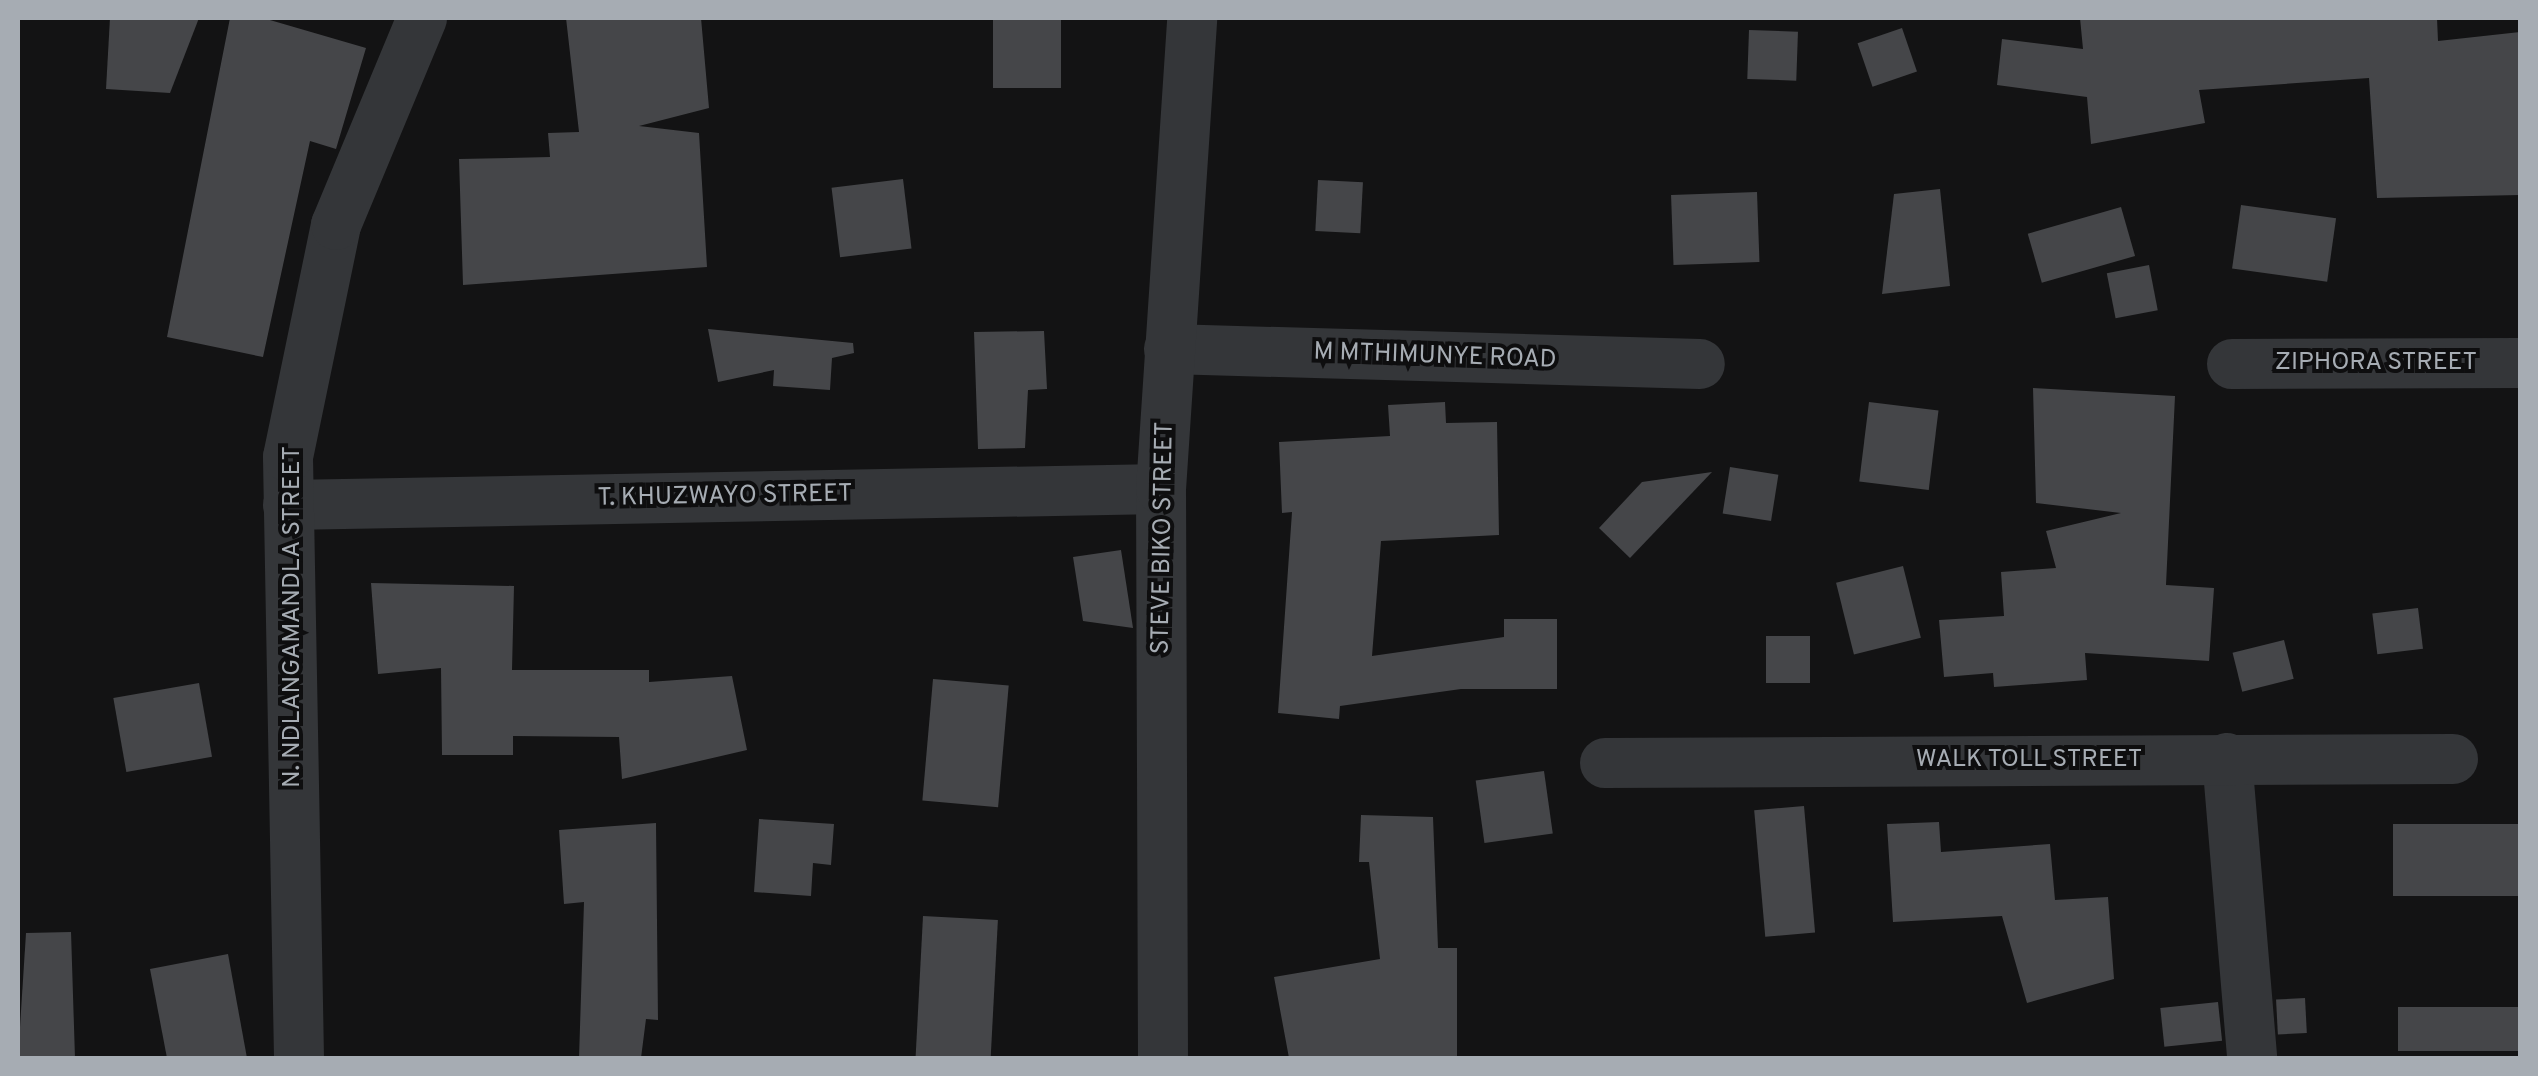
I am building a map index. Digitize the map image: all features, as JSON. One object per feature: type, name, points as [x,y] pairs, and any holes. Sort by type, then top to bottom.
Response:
[{"type":"street","name":"N. NDLANGAMANDLA STREET","points":[[298,1058],[288,505],[305,346],[336,225],[422,18]]},
{"type":"street","name":"STEVE BIKO STREET","points":[[1164,1058],[1162,490],[1192,18]]},
{"type":"street","name":"M MTHIMUNYE ROAD","points":[[1169,349],[1700,364]]},
{"type":"street","name":"ZIPHORA STREET","points":[[2232,364],[2520,363]]},
{"type":"street","name":"T. KHUZWAYO STREET","points":[[288,505],[1162,490]]},
{"type":"street","points":[[2227,758],[2252,1058]]},
{"type":"street","name":"WALK TOLL STREET","points":[[1605,763],[2453,759]]},
{"type":"building","points":[[110,18],[199,18],[170,93],[106,89]]},
{"type":"building","points":[[230,18],[263,18],[366,48],[336,149],[310,141],[263,357],[167,337]]},
{"type":"building","points":[[566,18],[701,18],[709,108],[639,126],[699,133],[707,267],[463,285],[459,159],[550,157],[548,133],[579,132]]},
{"type":"building","points":[[993,18],[1061,18],[1061,88],[993,88]]},
{"type":"building","points":[[2080,18],[2437,18],[2438,41],[2520,32],[2520,195],[2377,198],[2369,78],[2199,90],[2205,123],[2091,144],[2087,97],[1997,85],[2002,39],[2083,49]]},
{"type":"building","points":[[1902,28],[1917,71],[1873,87],[1858,43]]},
{"type":"building","points":[[1749,30],[1798,32],[1796,81],[1747,79]]},
{"type":"building","points":[[903,179],[912,248],[840,257],[832,188]]},
{"type":"building","points":[[1318,180],[1363,182],[1360,233],[1315,231]]},
{"type":"building","points":[[1940,189],[1950,286],[1882,294],[1894,194]]},
{"type":"building","points":[[1757,192],[1759,262],[1673,265],[1671,195]]},
{"type":"building","points":[[2241,205],[2336,218],[2327,282],[2232,268]]},
{"type":"building","points":[[2121,207],[2135,256],[2042,283],[2028,234]]},
{"type":"building","points":[[2149,265],[2158,310],[2116,318],[2107,273]]},
{"type":"building","points":[[708,329],[853,343],[854,353],[832,358],[830,390],[773,386],[774,370],[718,382]]},
{"type":"building","points":[[1044,331],[1047,389],[1028,390],[1025,448],[978,449],[974,332]]},
{"type":"building","points":[[2033,388],[2175,396],[2166,585],[2214,588],[2209,661],[2085,653],[2087,680],[1994,687],[1993,673],[1944,677],[1939,620],[2004,616],[2001,572],[2056,568],[2046,531],[2121,513],[2036,503]]},
{"type":"building","points":[[1445,402],[1446,423],[1497,422],[1499,535],[1381,541],[1372,656],[1504,637],[1504,619],[1557,619],[1557,689],[1461,689],[1340,706],[1339,719],[1278,713],[1292,512],[1282,513],[1279,442],[1390,436],[1388,405]]},
{"type":"building","points":[[1869,402],[1938,411],[1929,490],[1859,481]]},
{"type":"building","points":[[1730,467],[1778,475],[1771,521],[1723,513]]},
{"type":"building","points":[[1712,472],[1630,558],[1599,528],[1642,482]]},
{"type":"building","points":[[1121,550],[1133,628],[1083,621],[1073,557]]},
{"type":"building","points":[[1903,566],[1921,638],[1854,654],[1836,583]]},
{"type":"building","points":[[371,583],[514,586],[512,670],[649,670],[649,682],[732,676],[747,750],[622,779],[619,737],[513,736],[513,755],[442,755],[441,668],[378,674]]},
{"type":"building","points":[[2418,608],[2423,649],[2377,654],[2372,614]]},
{"type":"building","points":[[1766,636],[1810,636],[1810,683],[1766,683]]},
{"type":"building","points":[[2284,640],[2294,679],[2242,692],[2233,653]]},
{"type":"building","points":[[933,679],[1009,686],[998,807],[922,801]]},
{"type":"building","points":[[199,683],[212,757],[126,772],[113,698]]},
{"type":"building","points":[[1544,771],[1553,833],[1484,843],[1476,781]]},
{"type":"building","points":[[1804,806],[1815,933],[1765,937],[1754,810]]},
{"type":"building","points":[[1361,815],[1433,817],[1438,948],[1457,948],[1457,1058],[1289,1058],[1274,977],[1380,959],[1369,862],[1359,862]]},
{"type":"building","points":[[759,819],[834,824],[831,865],[813,863],[811,896],[754,892]]},
{"type":"building","points":[[1939,822],[1941,852],[2050,844],[2055,900],[2108,897],[2114,979],[2027,1003],[2002,916],[1893,922],[1887,824]]},
{"type":"building","points":[[656,823],[658,1020],[646,1019],[641,1058],[579,1058],[584,902],[564,904],[559,830]]},
{"type":"building","points":[[2393,824],[2520,824],[2520,896],[2393,896]]},
{"type":"building","points":[[923,916],[998,920],[991,1058],[916,1058]]},
{"type":"building","points":[[71,932],[75,1058],[18,1058],[26,933]]},
{"type":"building","points":[[228,954],[247,1058],[167,1058],[150,969]]},
{"type":"building","points":[[2305,998],[2307,1033],[2278,1034],[2276,1000]]},
{"type":"building","points":[[2218,1002],[2222,1041],[2164,1047],[2160,1008]]},
{"type":"building","points":[[2398,1007],[2520,1007],[2520,1051],[2398,1051]]}]
